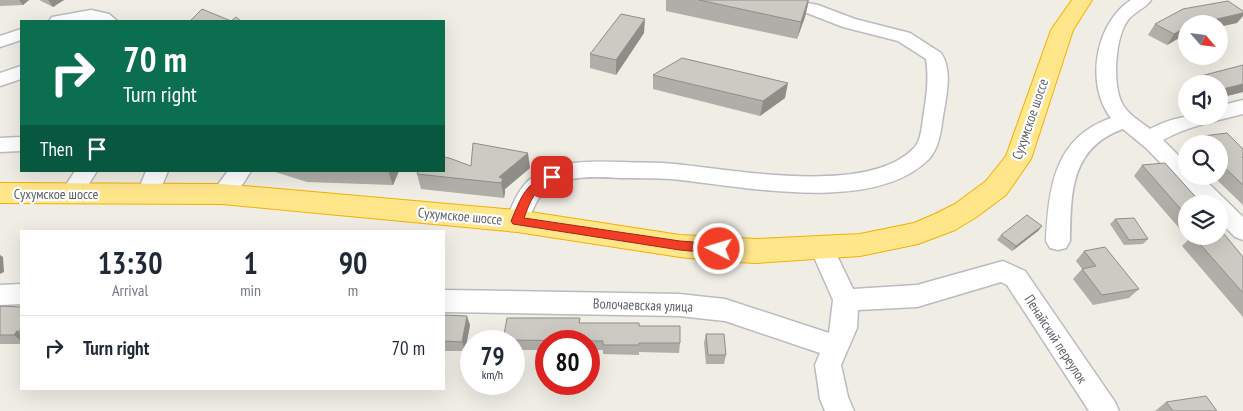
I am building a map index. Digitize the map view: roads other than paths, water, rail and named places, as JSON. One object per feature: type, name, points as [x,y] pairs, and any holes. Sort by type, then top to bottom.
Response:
[{"type":"highway","name":"Сухумское шоссе","points":[[0,193],[71,194],[153,183],[222,194],[517,221],[680,246],[756,251],[860,245],[918,233],[965,211],[996,188],[1018,159],[1062,30],[1082,0]]},
{"type":"street","points":[[517,221],[529,192],[542,182],[563,173],[598,169],[674,172],[814,185],[842,185],[879,177],[905,168],[924,152],[939,90],[935,57],[924,48],[904,37],[849,22],[812,9],[768,0]]},
{"type":"street","points":[[1143,0],[1134,4],[1121,17],[1113,30],[1107,87],[1112,105],[1178,167]]},
{"type":"street","points":[[64,20],[90,16],[102,17],[106,20]]},
{"type":"street","points":[[0,42],[20,34]]},
{"type":"street","points":[[0,80],[20,72]]},
{"type":"street","points":[[1228,111],[1243,107]]},
{"type":"street","points":[[1058,240],[1060,192],[1069,164],[1081,147],[1098,131],[1126,120]]},
{"type":"street","points":[[1148,139],[1178,124]]},
{"type":"street","points":[[0,145],[20,144]]},
{"type":"street","points":[[71,194],[85,172]]},
{"type":"street","points":[[222,194],[239,172]]},
{"type":"street","points":[[1196,185],[1206,195]]},
{"type":"street","points":[[1228,216],[1243,231]]},
{"type":"street","points":[[822,248],[846,300],[844,328],[828,365],[834,399],[840,411]]},
{"type":"street","name":"Пенайский переулок","points":[[846,300],[917,296],[1003,270],[1016,278],[1105,411]]},
{"type":"street","points":[[0,295],[20,294]]},
{"type":"street","name":"Волочаевская улица","points":[[445,301],[679,305],[725,310],[836,348]]}]
